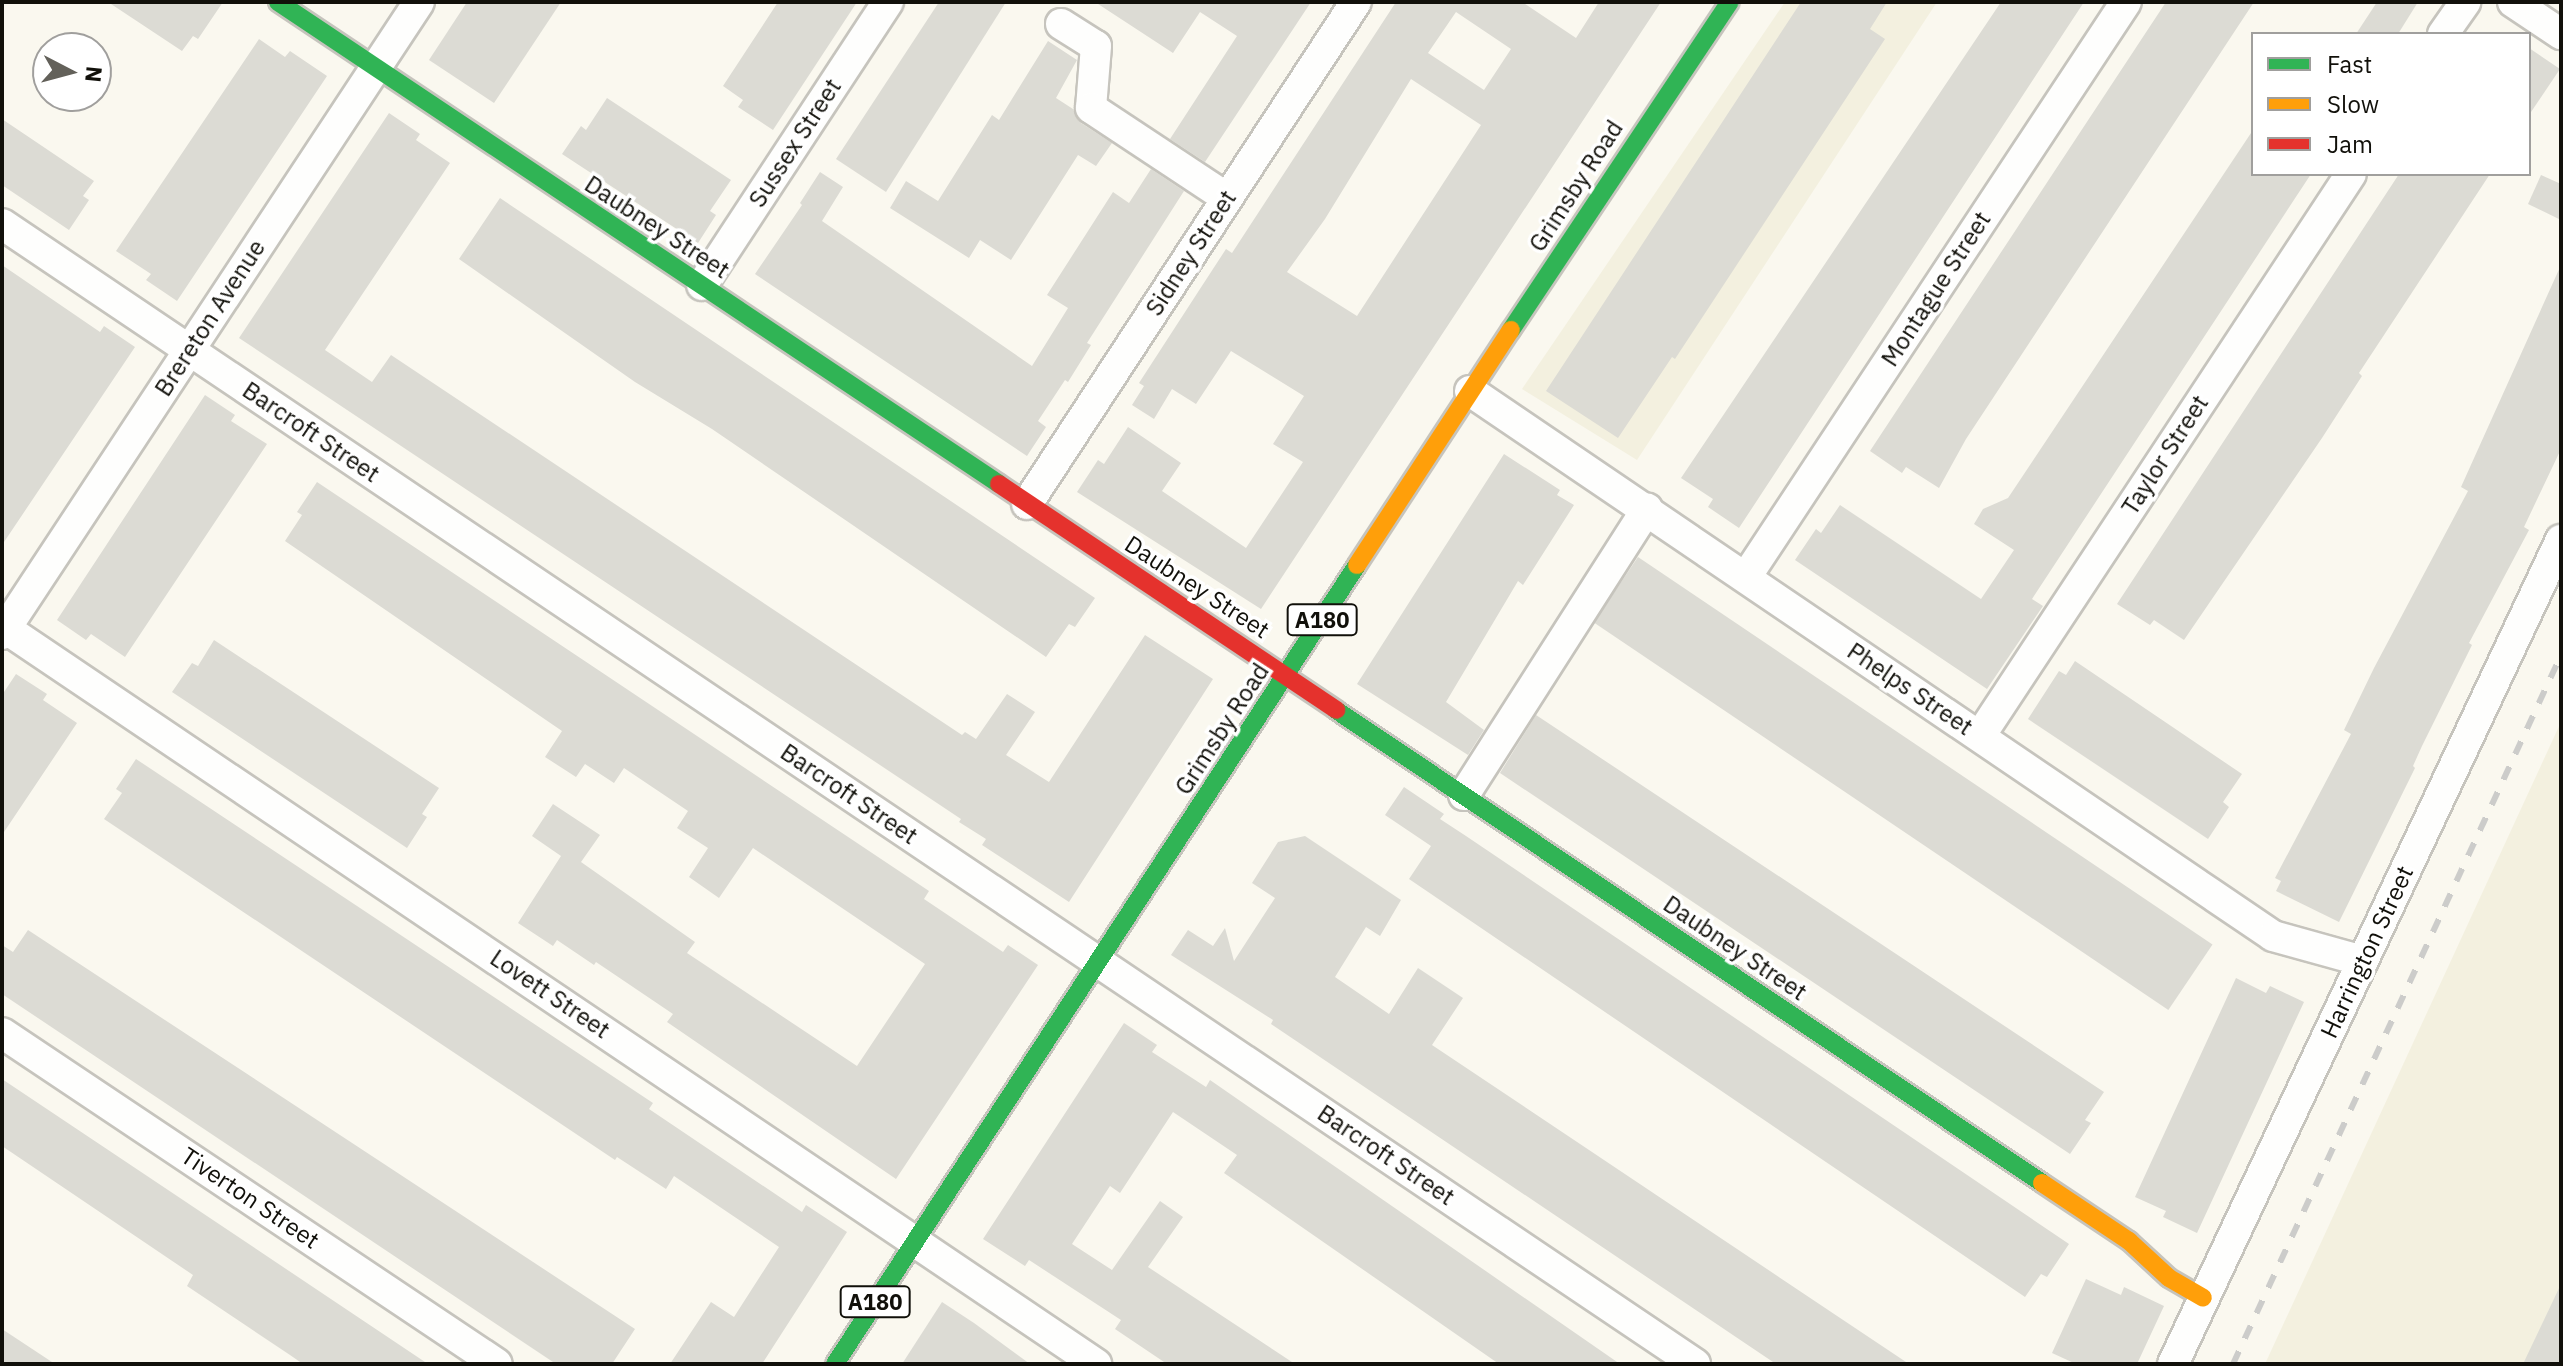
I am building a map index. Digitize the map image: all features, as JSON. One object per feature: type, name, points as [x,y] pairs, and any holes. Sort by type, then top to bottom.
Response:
[{"type":"street","name":"Daubney Street","points":[[278,2],[2129,1241],[2169,1278],[2203,1298]]},
{"type":"street","name":"Brereton Avenue","points":[[3,630],[419,2]]},
{"type":"street","name":"Sussex Street","points":[[702,285],[888,2]]},
{"type":"street","name":"Sidney Street","points":[[1027,504],[1356,2]]},
{"type":"street","name":"Grimsby Road","points":[[835,1364],[1470,391],[1730,2]]},
{"type":"street","name":"Montague Street","points":[[1746,577],[2126,2]]},
{"type":"street","points":[[2444,32],[2465,2]]},
{"type":"street","points":[[2513,2],[2561,34]]},
{"type":"street","points":[[1061,24],[1096,46],[1091,108],[1227,198]]},
{"type":"street","name":"Taylor Street","points":[[1980,736],[2350,176]]},
{"type":"street","name":"Barcroft Street","points":[[2,224],[609,629],[1097,963],[1695,1364]]},
{"type":"street","name":"Phelps Street","points":[[1470,391],[2273,936],[2363,961]]},
{"type":"street","points":[[1464,795],[1647,509]]},
{"type":"street","name":"Harrington Street","points":[[2173,1364],[2561,540]]},
{"type":"street","name":"Lovett Street","points":[[3,630],[915,1239],[1096,1364]]},
{"type":"street","name":"Tiverton Street","points":[[2,1033],[497,1364]]},
{"type":"shaded area","points":[[1785,2],[1937,2],[1637,460],[1522,389]]},
{"type":"shaded area","points":[[2561,722],[2561,1364],[2265,1364]]},
{"type":"building","points":[[108,2],[223,2],[198,39],[193,36],[182,51]]},
{"type":"building","points":[[467,2],[561,2],[494,103],[429,60]]},
{"type":"building","points":[[778,2],[857,2],[773,130],[738,107],[743,100],[723,86]]},
{"type":"building","points":[[939,2],[1006,2],[886,192],[836,159]]},
{"type":"building","points":[[1095,2],[1311,2],[1205,162],[1170,139],[1237,36],[1200,12],[1173,53]]},
{"type":"building","points":[[1396,2],[1522,2],[1576,38],[1599,2],[1661,2],[1261,609],[1077,492],[1098,460],[1104,464],[1128,427],[1181,463],[1162,491],[1246,548],[1303,462],[1273,444],[1304,396],[1231,351],[1196,404],[1172,389],[1154,419],[1132,405],[1144,386],[1139,383],[1226,249],[1232,253]],"holes":[[[1456,12],[1511,49],[1484,90],[1428,53]],[[1411,79],[1481,125],[1357,316],[1287,272],[1325,219]]]},
{"type":"building","points":[[1801,2],[1887,2],[1870,29],[1885,39],[1675,359],[1672,357],[1618,438],[1546,391]]},
{"type":"building","points":[[2001,2],[2084,2],[1739,528],[1708,507],[1713,499],[1681,478]]},
{"type":"building","points":[[2166,2],[2254,2],[1966,439],[1939,488],[1906,467],[1902,473],[1870,451]]},
{"type":"building","points":[[2377,2],[2418,2],[2399,32],[2357,32]]},
{"type":"building","points":[[259,39],[285,57],[290,51],[327,76],[177,301],[146,280],[151,274],[116,251]]},
{"type":"building","points":[[1048,41],[1077,60],[1056,98],[1073,109],[1081,123],[1112,143],[1096,166],[1078,155],[1011,260],[980,240],[969,258],[890,208],[906,181],[938,201],[992,115],[999,120]]},
{"type":"building","points":[[2531,49],[2560,69],[2531,112]]},
{"type":"building","points":[[607,98],[731,180],[710,211],[716,215],[698,243],[562,154],[581,126],[586,130]]},
{"type":"building","points":[[389,113],[420,134],[416,140],[450,163],[325,350],[372,382],[391,355],[962,735],[965,732],[976,739],[1007,694],[1035,712],[1006,755],[1049,782],[1145,635],[1213,679],[1069,902],[982,845],[986,839],[959,822],[961,819],[239,338]]},
{"type":"building","points":[[2,119],[94,181],[83,196],[89,200],[69,230],[2,185]]},
{"type":"building","points":[[2251,133],[2251,176],[2310,176],[2032,599],[2043,606],[1987,689],[1795,560],[1816,529],[1821,533],[1840,505],[1981,599],[2014,550],[1974,524],[1983,509],[2008,498]]},
{"type":"building","points":[[1151,169],[1184,191],[1087,343],[1091,345],[1068,382],[1065,380],[1038,421],[1046,427],[1027,456],[755,274],[802,205],[800,203],[820,172],[843,187],[822,221],[1032,366],[1068,308],[1047,295],[1113,192],[1129,203]]},
{"type":"building","points":[[2541,175],[2561,184],[2561,220],[2528,204]]},
{"type":"building","points":[[2398,176],[2489,176],[2359,373],[2362,376],[2322,438],[2184,640],[2154,620],[2150,625],[2117,604]]},
{"type":"building","points":[[500,198],[1095,598],[1075,627],[1069,624],[1046,657],[712,429],[635,382],[459,259]]},
{"type":"building","points":[[2,265],[100,332],[104,326],[135,347],[2,545]]},
{"type":"building","points":[[2561,265],[2561,449],[2524,527],[2529,530],[2469,643],[2472,645],[2422,746],[2413,766],[2415,768],[2339,922],[2276,891],[2281,881],[2275,878],[2351,734],[2344,730],[2374,668],[2468,491],[2461,487]]},
{"type":"building","points":[[205,395],[235,415],[231,421],[267,444],[125,657],[91,634],[86,640],[57,620]]},
{"type":"building","points":[[1504,454],[1560,490],[1557,495],[1574,505],[1523,585],[1518,581],[1446,702],[1484,730],[1468,755],[1357,684]]},
{"type":"building","points":[[317,482],[929,891],[924,899],[1003,952],[1008,945],[1038,965],[896,1179],[667,1022],[673,1014],[596,962],[594,965],[557,940],[553,946],[518,923],[561,856],[532,836],[553,804],[600,835],[581,862],[695,942],[687,953],[857,1066],[925,964],[753,848],[719,898],[689,877],[708,848],[677,828],[688,811],[624,768],[614,783],[585,764],[576,777],[545,757],[562,731],[285,541],[302,515],[297,512]]},
{"type":"building","points":[[1638,557],[2213,945],[2168,1010],[1594,622]]},
{"type":"building","points":[[214,640],[439,788],[422,814],[427,817],[407,848],[172,692],[192,663],[198,666]]},
{"type":"building","points":[[2075,661],[2242,774],[2223,802],[2229,807],[2208,839],[2028,719],[2059,671],[2066,675]]},
{"type":"building","points":[[16,674],[47,694],[43,700],[77,723],[2,835],[2,695]]},
{"type":"building","points":[[1536,715],[2104,1092],[2085,1120],[2091,1123],[2070,1154],[1500,773]]},
{"type":"building","points":[[136,759],[653,1103],[649,1109],[802,1212],[806,1205],[847,1232],[762,1364],[670,1364],[711,1302],[734,1317],[779,1247],[674,1176],[666,1189],[617,1157],[615,1160],[104,819],[122,793],[116,789]]},
{"type":"building","points":[[1404,787],[1444,814],[1440,819],[2069,1244],[2047,1277],[2041,1274],[2025,1297],[1409,879],[1431,846],[1385,815]]},
{"type":"building","points":[[1305,836],[1401,900],[1380,936],[1366,927],[1335,977],[1389,1014],[1418,968],[1463,998],[1432,1045],[1909,1364],[1776,1364],[1271,1024],[1273,1020],[1171,955],[1188,930],[1213,946],[1225,928],[1234,961],[1275,898],[1252,883],[1278,842]]},
{"type":"building","points":[[28,930],[635,1329],[612,1364],[556,1364],[2,994],[2,945],[13,952]]},
{"type":"building","points":[[2236,978],[2266,993],[2270,986],[2304,1002],[2197,1233],[2163,1217],[2166,1211],[2135,1197]]},
{"type":"building","points":[[1124,1023],[1157,1045],[1152,1052],[1206,1087],[1210,1080],[1620,1364],[1499,1364],[1224,1173],[1237,1155],[1173,1112],[1120,1193],[1110,1186],[1072,1244],[1112,1270],[1160,1201],[1183,1217],[1148,1267],[1295,1364],[1167,1364],[1115,1329],[1121,1320],[1029,1260],[1025,1266],[983,1239]]},
{"type":"building","points":[[2,1079],[428,1364],[303,1364],[187,1286],[193,1275],[2,1146]]},
{"type":"building","points":[[2086,1279],[2121,1295],[2124,1287],[2164,1306],[2137,1364],[2076,1364],[2052,1353]]},
{"type":"building","points":[[2561,1284],[2561,1364],[2523,1364]]},
{"type":"building","points":[[942,1302],[974,1323],[1030,1364],[902,1364]]},
{"type":"building","points":[[2,1329],[55,1364],[2,1364]]},
{"type":"railway","points":[[2233,1364],[2561,655]]},
{"type":"traffic: fast","points":[[278,2],[999,484]]},
{"type":"traffic: fast","points":[[1511,330],[1730,2]]},
{"type":"traffic: fast","points":[[835,1364],[1357,565]]},
{"type":"traffic: fast","points":[[1336,710],[2042,1183]]},
{"type":"traffic: slow","points":[[1357,565],[1511,330]]},
{"type":"traffic: slow","points":[[2042,1183],[2129,1241],[2169,1278],[2203,1298]]},
{"type":"traffic: jam","points":[[999,484],[1336,710]]}]
